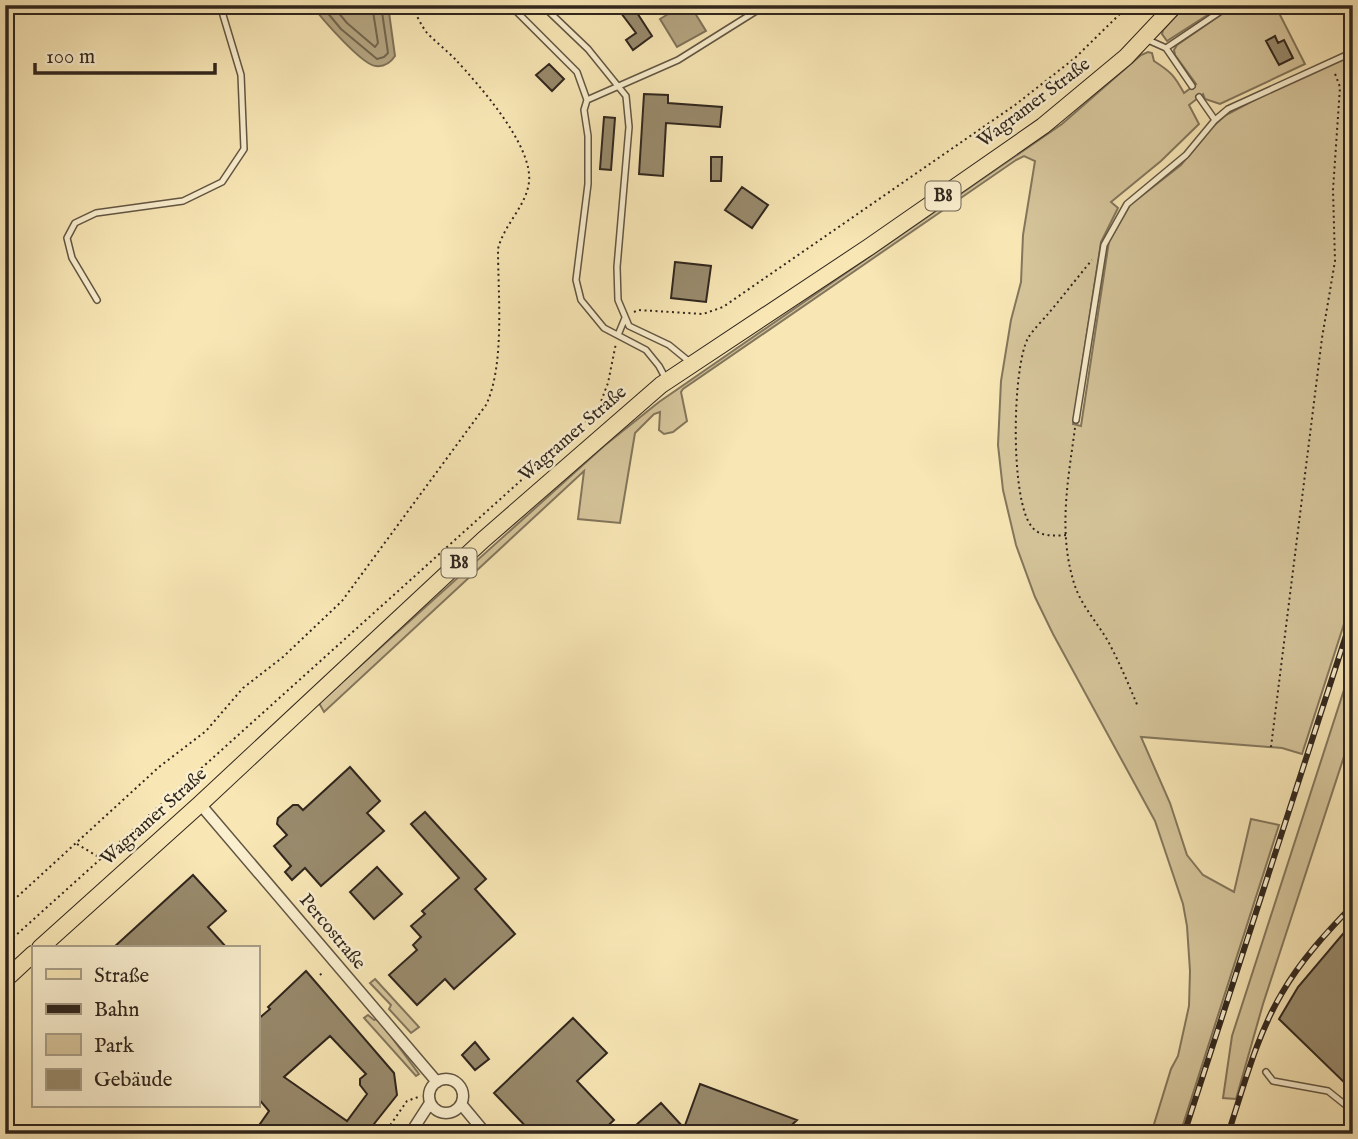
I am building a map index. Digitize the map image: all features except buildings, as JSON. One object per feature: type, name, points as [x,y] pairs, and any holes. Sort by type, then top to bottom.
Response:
[{"type":"main road","name":"Wagramer Straße","points":[[42,946],[200,804],[483,540],[667,382],[880,240],[1043,126],[1076,101],[1145,39],[1175,5]]},
{"type":"main road","points":[[5,980],[32,955]]},
{"type":"street","name":"Percostraße","points":[[200,804],[437,1082]]},
{"type":"street","points":[[410,1134],[437,1082],[446,1079],[458,1084],[463,1092],[461,1104],[451,1113],[443,1114],[435,1110],[430,1098]]},
{"type":"street","points":[[461,1104],[486,1134]]},
{"type":"lane","points":[[97,300],[72,258],[67,239],[75,223],[96,213],[183,201],[222,182],[244,149],[241,75],[220,5]]},
{"type":"lane","points":[[510,5],[577,72],[587,100],[584,110],[588,136],[588,184],[576,279],[581,300],[604,328],[646,350],[667,382]]},
{"type":"lane","points":[[542,5],[588,49],[626,96],[629,127],[617,267],[618,300],[625,317],[629,326],[669,345],[694,365]]},
{"type":"lane","points":[[746,5],[761,8]]},
{"type":"lane","points":[[587,100],[645,72],[678,60],[770,5]]},
{"type":"lane","points":[[900,5],[946,5]]},
{"type":"lane","points":[[1166,48],[1230,5]]},
{"type":"lane","points":[[1145,39],[1166,48],[1192,86]]},
{"type":"lane","points":[[1076,421],[1104,245],[1127,204],[1186,155],[1215,120],[1228,109],[1353,52]]},
{"type":"lane","points":[[1199,97],[1215,120]]},
{"type":"lane","points":[[618,335],[625,317]]},
{"type":"lane","points":[[1266,1072],[1273,1081],[1328,1091],[1353,1111]]},
{"type":"path","points":[[5,908],[159,766],[206,731],[243,688],[283,657],[342,601],[486,405],[493,391],[497,369],[498,249],[501,236],[523,202],[529,185],[529,172],[525,156],[510,130],[456,60],[426,32],[411,5]]},
{"type":"path","points":[[625,317],[638,310],[703,314],[723,307],[1014,105],[1075,58],[1129,5]]},
{"type":"path","points":[[1271,747],[1322,338],[1335,261],[1334,164],[1340,87],[1332,61]]},
{"type":"path","points":[[1066,535],[1040,534],[1031,526],[1023,510],[1018,487],[1016,400],[1028,339],[1104,245]]},
{"type":"path","points":[[5,945],[597,412],[608,383],[618,335]]},
{"type":"path","points":[[1076,421],[1065,503],[1066,535],[1074,583],[1088,613],[1108,642],[1138,707]]},
{"type":"path","points":[[76,844],[102,859]]},
{"type":"path","points":[[323,917],[339,936],[339,940]]},
{"type":"path","points":[[384,1134],[407,1101],[430,1098]]},
{"type":"green space","points":[[1186,5],[1223,5],[1167,41],[1162,34],[1163,30]]},
{"type":"green space","points":[[1235,5],[1275,5],[1305,64],[1220,104],[1205,99],[1203,94],[1189,105],[1199,124],[1161,161],[1111,202],[1118,208],[1101,242],[1073,424],[1081,426],[1109,241],[1130,205],[1181,165],[1211,128],[1226,115],[1277,88],[1353,55],[1353,596],[1302,754],[1282,748],[1141,737],[1170,803],[1187,855],[1203,875],[1234,892],[1251,819],[1279,825],[1180,1134],[1151,1134],[1171,1069],[1178,1056],[1189,1006],[1190,971],[1183,904],[1155,821],[1035,597],[1016,545],[1003,490],[998,445],[1001,381],[1011,320],[1021,282],[1023,235],[1035,161],[1024,156],[1016,160],[683,389],[681,392],[687,421],[673,432],[664,434],[659,430],[660,412],[654,414],[635,433],[620,523],[578,519],[584,471],[324,712],[319,703],[604,446],[659,402],[1062,124],[1141,55],[1152,53],[1154,61],[1172,74],[1184,93],[1196,84],[1174,50],[1177,45]]},
{"type":"green space","points":[[1353,662],[1353,729],[1263,1004],[1236,1099],[1223,1098],[1232,1036]]},
{"type":"green space","points":[[375,979],[419,1027],[411,1033],[389,1009],[391,1005],[370,983]]},
{"type":"green space","points":[[368,1015],[374,1020],[378,1019],[419,1074],[416,1076],[364,1018]]},
{"type":"water","points":[[312,5],[388,5],[395,56],[385,65],[370,64],[342,40]]},
{"type":"water","points":[[683,5],[690,5],[706,31],[677,47],[660,19]]},
{"type":"railway","points":[[1184,1134],[1353,614]]},
{"type":"railway","points":[[1228,1134],[1251,1062],[1273,1010],[1306,958],[1353,905]]}]
